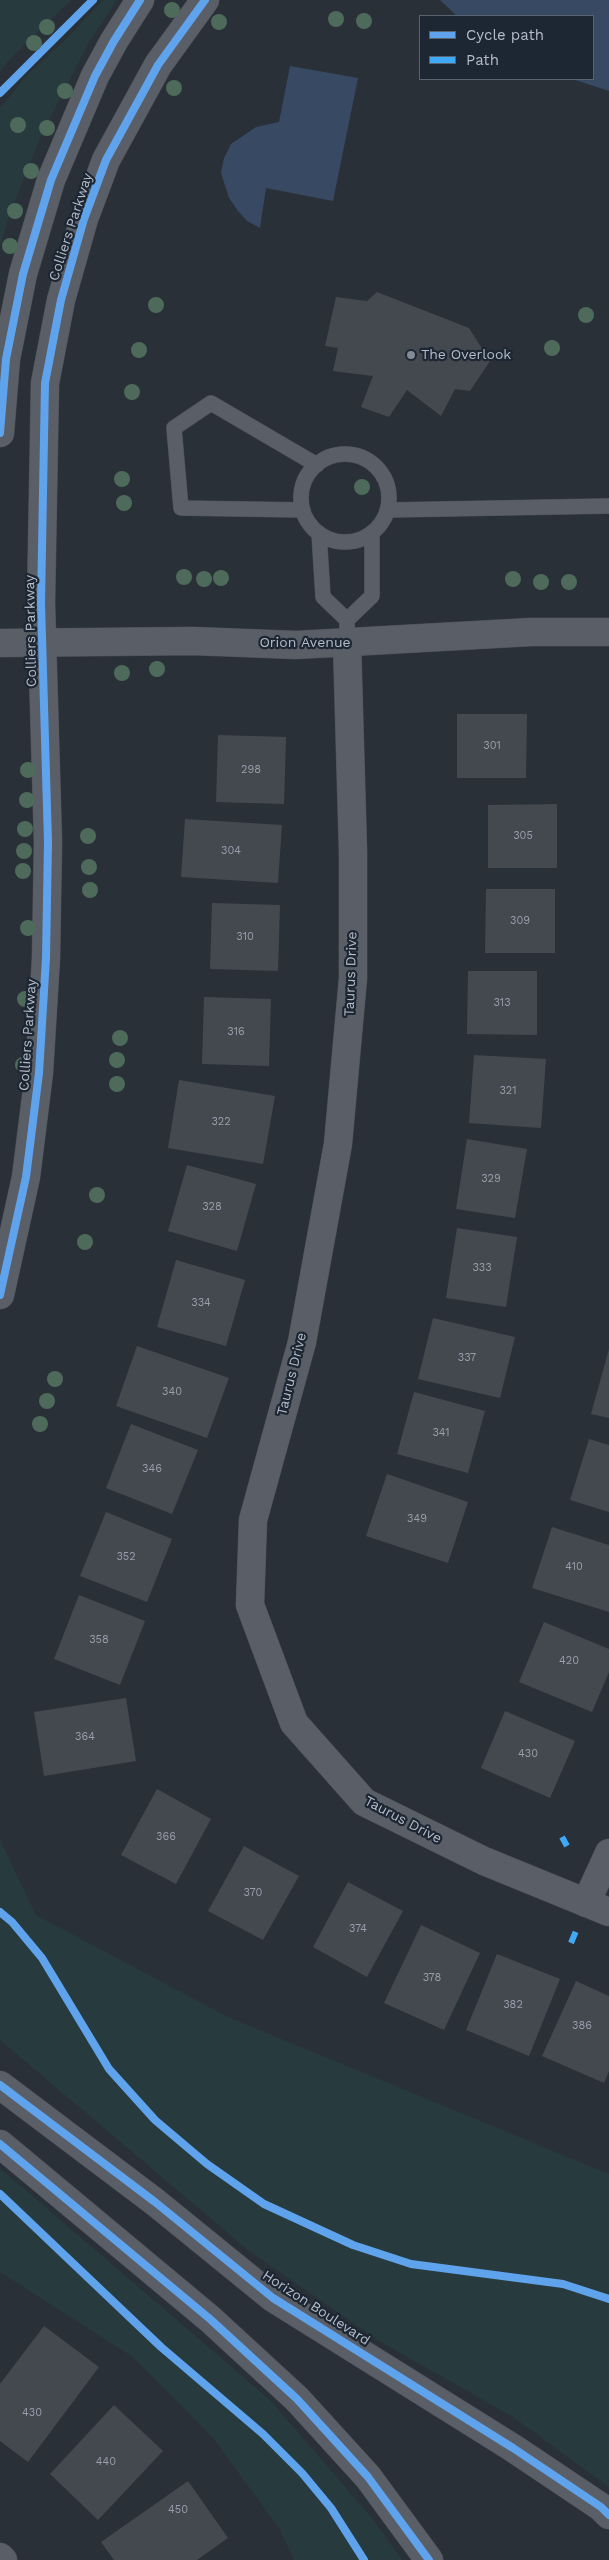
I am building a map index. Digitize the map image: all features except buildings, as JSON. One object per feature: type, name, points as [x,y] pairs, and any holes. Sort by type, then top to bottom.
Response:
[{"type":"street","points":[[0,433],[6,359],[23,274],[51,180],[95,76],[140,0]]},
{"type":"street","name":"Colliers Parkway","points":[[0,1295],[26,1177],[40,1063],[46,958],[48,842],[42,643],[45,382],[61,300],[84,219],[106,160],[158,65],[206,0]]},
{"type":"street","name":"Orion Avenue","points":[[0,643],[193,641],[296,645],[347,632],[609,632]]},
{"type":"street","name":"Taurus Drive","points":[[347,632],[353,852],[353,978],[338,1144],[302,1342],[253,1520],[250,1605],[294,1723],[364,1802],[484,1861],[598,1907]]},
{"type":"street","points":[[598,1907],[609,1853]]},
{"type":"street","name":"Horizon Boulevard","points":[[0,2085],[155,2202],[273,2298],[513,2448],[601,2507],[609,2515]]},
{"type":"street","points":[[0,2144],[210,2319],[297,2399],[368,2477],[429,2560]]},
{"type":"street","points":[[0,2557],[3,2560]]},
{"type":"lane","points":[[303,510],[181,508],[174,428],[210,403],[318,465]]},
{"type":"lane","points":[[338,455],[353,455],[366,460],[378,468],[386,481],[389,495],[388,510],[382,522],[372,533],[359,540],[346,542],[331,540],[319,533],[309,522],[303,510],[301,496],[305,481],[324,459],[338,455]]},
{"type":"lane","points":[[388,510],[609,506]]},
{"type":"lane","points":[[319,533],[323,596],[347,632],[372,596],[372,533]]},
{"type":"green space","points":[[0,0],[71,0],[0,71]]},
{"type":"green space","points":[[103,0],[117,0],[89,42],[41,136],[9,216],[0,248],[0,108],[28,74],[63,42]]},
{"type":"green space","points":[[0,1840],[36,1915],[228,2017],[609,2174],[609,2487],[513,2417],[376,2339],[248,2250],[0,2040]]},
{"type":"green space","points":[[0,2168],[270,2400],[372,2518],[402,2560],[294,2560],[279,2528],[213,2438],[133,2357],[0,2272]]},
{"type":"water","points":[[440,0],[609,0],[609,91],[575,80],[594,80],[594,15],[456,15]]},
{"type":"water","points":[[290,66],[358,78],[333,201],[266,188],[260,228],[247,221],[238,211],[229,198],[221,173],[224,158],[231,144],[256,127],[279,122]]},
{"type":"marked path","points":[[562,1837],[567,1846]]},
{"type":"marked path","points":[[571,1943],[576,1931]]},
{"type":"cycle path","points":[[0,93],[93,0]]},
{"type":"cycle path","points":[[0,433],[6,359],[23,274],[51,180],[95,76],[140,0]]},
{"type":"cycle path","points":[[0,1295],[26,1177],[39,1073],[46,958],[48,842],[41,603],[45,383],[61,300],[84,219],[106,160],[158,65],[205,0]]},
{"type":"cycle path","points":[[0,1912],[12,1922],[42,1958],[109,2069],[155,2120],[207,2164],[264,2204],[353,2245],[411,2264],[563,2284],[609,2299]]},
{"type":"cycle path","points":[[0,2085],[155,2202],[273,2298],[513,2448],[601,2507],[609,2515]]},
{"type":"cycle path","points":[[0,2144],[210,2319],[297,2399],[368,2477],[429,2560]]},
{"type":"cycle path","points":[[0,2194],[161,2347],[263,2434],[302,2473],[331,2508],[364,2560]]},
{"type":"place","name":"The Overlook","points":[[411,355]]}]
